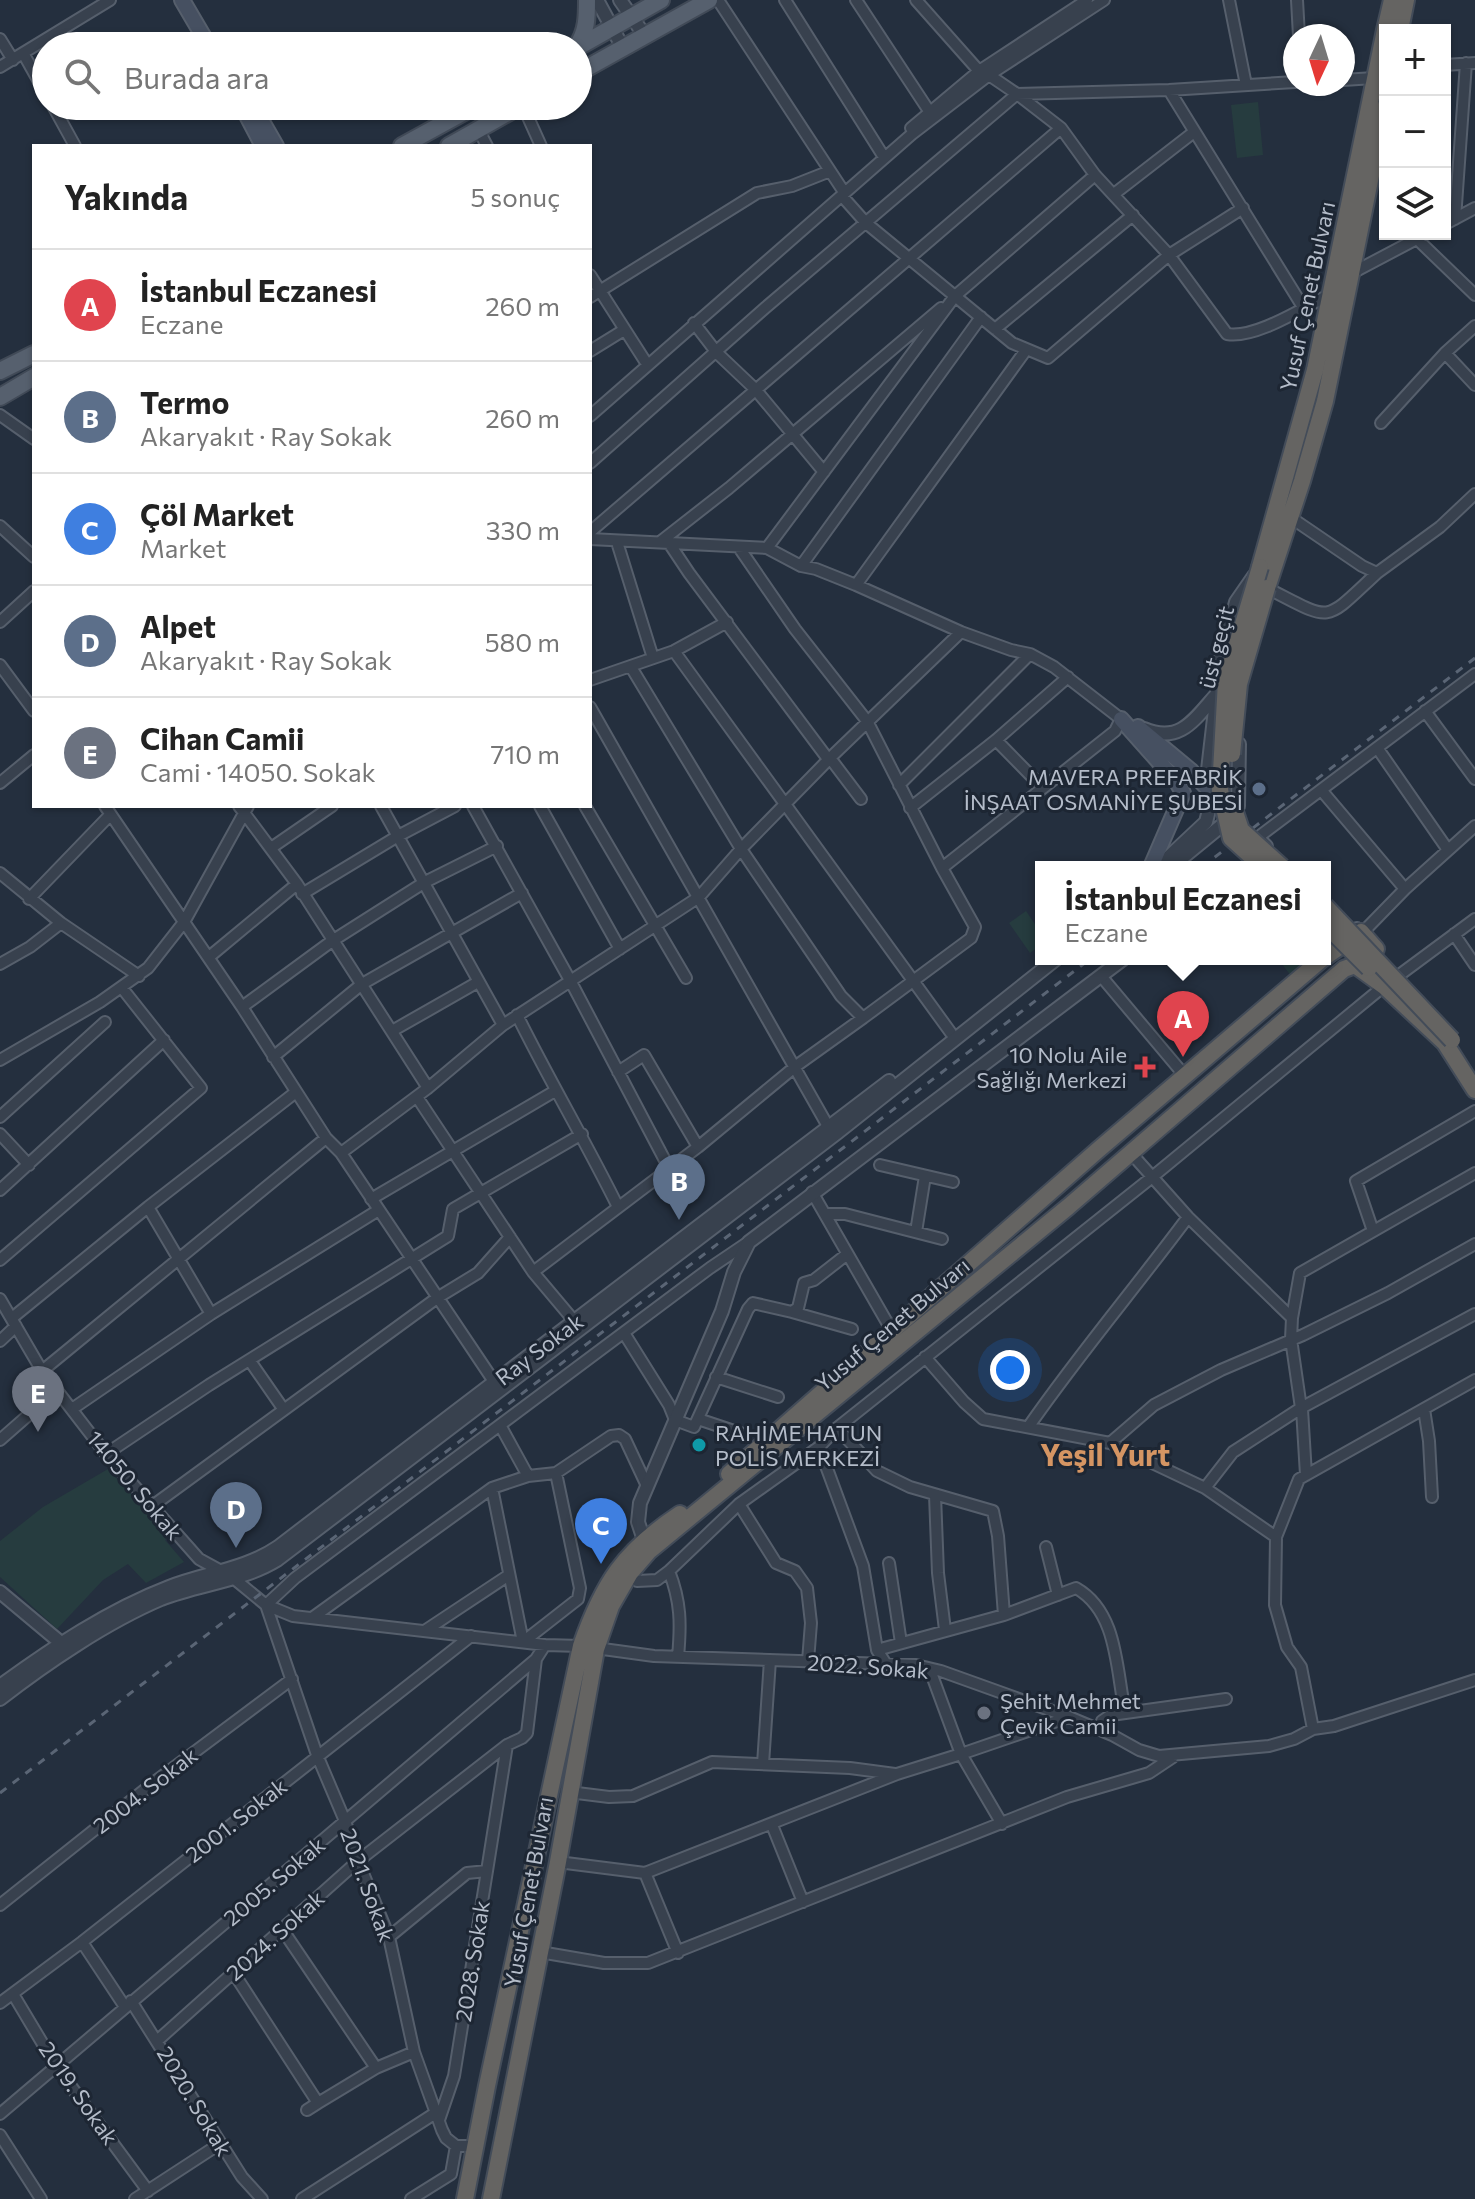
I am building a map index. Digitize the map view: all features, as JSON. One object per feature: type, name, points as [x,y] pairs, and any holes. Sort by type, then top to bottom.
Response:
[{"type":"highway","name":"Yusuf Çenet Bulvarı","points":[[1386,24],[1392,0]]},
{"type":"highway","points":[[1401,24],[1406,0]]},
{"type":"highway","name":"Yusuf Çenet Bulvarı","points":[[1260,567],[1304,415],[1379,75]]},
{"type":"highway","name":"Yusuf Çenet Bulvarı","points":[[1275,861],[1241,830],[1228,793],[1239,684],[1325,401],[1379,137]]},
{"type":"highway","name":"üst geçit","points":[[1256,861],[1231,838],[1220,790],[1226,681],[1260,567]]},
{"type":"highway","points":[[1331,913],[1475,1073]]},
{"type":"highway","points":[[1331,930],[1448,1041]]},
{"type":"highway","name":"Yusuf Çenet Bulvarı","points":[[1331,953],[1361,932]]},
{"type":"highway","points":[[1361,932],[1448,1041],[1475,1090]]},
{"type":"highway","name":"Yusuf Çenet Bulvarı","points":[[646,1546],[1316,965]]},
{"type":"highway","name":"Yusuf Çenet Bulvarı","points":[[465,2199],[601,1597],[621,1563],[826,1408],[1068,1207],[1344,969],[1355,965],[1384,986]]},
{"type":"highway","points":[[1384,986],[1448,1041]]},
{"type":"highway","name":"Yusuf Çenet Bulvarı","points":[[491,2199],[558,1862],[589,1647]]},
{"type":"main road","points":[[182,0],[201,32]]},
{"type":"main road","points":[[193,0],[211,32]]},
{"type":"main road","points":[[585,32],[587,0]]},
{"type":"main road","points":[[592,39],[661,0]]},
{"type":"main road","points":[[592,65],[709,0]]},
{"type":"main road","points":[[249,120],[262,144]]},
{"type":"main road","points":[[261,120],[275,144]]},
{"type":"main road","points":[[406,144],[449,120]]},
{"type":"main road","points":[[452,144],[495,120]]},
{"type":"main road","points":[[0,371],[32,355]]},
{"type":"main road","points":[[4,394],[32,378]]},
{"type":"main road","points":[[1121,719],[1177,782],[1183,793],[1154,861]]},
{"type":"main road","points":[[1138,727],[1233,813]]},
{"type":"street","points":[[57,32],[110,0]]},
{"type":"street","points":[[597,0],[623,48]]},
{"type":"street","points":[[620,0],[645,36]]},
{"type":"street","points":[[718,0],[842,193],[866,223],[995,329],[1026,350],[1048,358],[1169,255],[1243,208]]},
{"type":"street","points":[[785,0],[882,154]]},
{"type":"street","points":[[856,0],[929,111]]},
{"type":"street","points":[[916,0],[984,73],[1061,128],[1095,175],[1169,255],[1227,334],[1237,336],[1253,332],[1331,294]]},
{"type":"street","points":[[592,411],[842,193],[929,111],[1087,0]]},
{"type":"street","points":[[592,411],[689,319],[984,73],[1104,0]]},
{"type":"street","points":[[1229,0],[1246,85]]},
{"type":"street","points":[[1297,0],[1298,24]]},
{"type":"street","points":[[0,39],[32,75]]},
{"type":"street","points":[[0,67],[32,47]]},
{"type":"street","points":[[1451,65],[1471,63],[1451,214]]},
{"type":"street","points":[[1355,78],[1379,75]]},
{"type":"street","points":[[592,461],[1017,94],[1169,90],[1283,83]]},
{"type":"street","points":[[1169,90],[1303,307]]},
{"type":"street","points":[[61,120],[74,144]]},
{"type":"street","points":[[529,120],[540,144]]},
{"type":"street","points":[[592,530],[1061,128]]},
{"type":"street","points":[[478,129],[486,144]]},
{"type":"street","points":[[1114,194],[1194,132]]},
{"type":"street","points":[[645,361],[594,295],[757,193],[792,186],[830,171]]},
{"type":"street","points":[[664,542],[1095,175]]},
{"type":"street","points":[[1451,221],[1475,208]]},
{"type":"street","points":[[995,329],[1133,215]]},
{"type":"street","points":[[1352,273],[1414,240]]},
{"type":"street","points":[[1425,240],[1475,295]]},
{"type":"street","points":[[767,548],[955,296]]},
{"type":"street","points":[[801,566],[981,317]]},
{"type":"street","points":[[694,323],[717,353],[755,389],[824,472]]},
{"type":"street","points":[[1381,423],[1445,353],[1475,326]]},
{"type":"street","points":[[592,350],[624,330]]},
{"type":"street","points":[[856,585],[1026,350]]},
{"type":"street","points":[[1445,353],[1475,385]]},
{"type":"street","points":[[0,371],[4,394]]},
{"type":"street","points":[[0,415],[32,438]]},
{"type":"street","points":[[1178,861],[1226,822],[1238,806],[1242,696],[1265,612],[1267,588],[1317,614],[1327,615],[1341,607],[1377,573],[1440,527],[1475,494]]},
{"type":"street","points":[[1290,517],[1377,573]]},
{"type":"street","points":[[0,526],[32,555]]},
{"type":"street","points":[[592,539],[767,548],[801,566],[856,585],[961,632],[1030,654],[1068,677],[1121,719],[1156,734],[1183,730],[1216,695]]},
{"type":"street","points":[[617,542],[653,658]]},
{"type":"street","points":[[664,542],[861,799]]},
{"type":"street","points":[[533,1272],[698,1147],[796,1066],[975,934],[975,927],[867,721],[795,629],[740,549]]},
{"type":"street","points":[[1164,861],[1206,822],[1212,798],[1208,770],[1221,658],[1236,602],[1260,567]]},
{"type":"street","points":[[0,622],[32,593]]},
{"type":"street","points":[[592,679],[674,651],[727,622]]},
{"type":"street","points":[[341,1153],[417,1097],[503,1025],[699,897],[829,758],[961,632]]},
{"type":"street","points":[[674,651],[951,1033]]},
{"type":"street","points":[[899,785],[1030,654]]},
{"type":"street","points":[[0,665],[32,708]]},
{"type":"street","points":[[631,667],[741,849],[841,996],[863,1018]]},
{"type":"street","points":[[1284,861],[1260,839],[1261,835],[1475,674]]},
{"type":"street","points":[[910,808],[996,740],[1068,677]]},
{"type":"street","points":[[592,710],[829,1128]]},
{"type":"street","points":[[1425,711],[1475,779]]},
{"type":"street","points":[[942,868],[1115,731],[1121,719]]},
{"type":"street","points":[[996,740],[1043,788]]},
{"type":"street","points":[[1378,749],[1448,850]]},
{"type":"street","points":[[0,783],[32,757]]},
{"type":"street","points":[[1322,791],[1405,889]]},
{"type":"street","points":[[0,1060],[139,976],[184,922],[244,808],[428,1088]]},
{"type":"street","points":[[271,848],[326,808]]},
{"type":"street","points":[[382,808],[503,1025]]},
{"type":"street","points":[[209,957],[300,889],[451,808]]},
{"type":"street","points":[[474,808],[669,1168]]},
{"type":"street","points":[[541,808],[620,949]]},
{"type":"street","points":[[586,808],[686,978]]},
{"type":"street","points":[[29,899],[107,810],[209,957],[326,1138],[341,1153],[495,1383]]},
{"type":"street","points":[[1331,904],[1361,932],[1475,826]]},
{"type":"street","points":[[242,1007],[332,941],[425,882],[497,846]]},
{"type":"street","points":[[0,873],[61,923],[139,976]]},
{"type":"street","points":[[273,1057],[362,984],[522,893]]},
{"type":"street","points":[[1398,976],[1475,919]]},
{"type":"street","points":[[0,964],[30,947],[61,923]]},
{"type":"street","points":[[1454,934],[1475,965]]},
{"type":"street","name":"Ray Sokak","points":[[0,1686],[145,1597],[179,1583],[227,1574],[278,1547],[1038,965]]},
{"type":"street","points":[[227,1574],[259,1569],[277,1560],[837,1133],[1048,965]]},
{"type":"street","points":[[266,1605],[295,1578],[749,1242],[1115,965]]},
{"type":"street","points":[[1101,976],[1185,1076]]},
{"type":"street","points":[[392,1031],[478,982]]},
{"type":"street","points":[[637,1581],[657,1580],[669,1571],[739,1504],[819,1447],[837,1428],[1151,1178],[1384,986]]},
{"type":"street","points":[[0,1260],[201,1088],[122,988]]},
{"type":"street","points":[[517,1015],[618,1207]]},
{"type":"street","points":[[0,1117],[105,1022]]},
{"type":"street","points":[[0,1190],[164,1040]]},
{"type":"street","points":[[618,1072],[644,1055],[698,1147]]},
{"type":"street","points":[[371,1199],[555,1091]]},
{"type":"street","points":[[0,1341],[14,1322],[148,1207],[296,1092]]},
{"type":"street","points":[[417,1097],[533,1272],[575,1322]]},
{"type":"street","points":[[1373,1231],[1356,1181],[1475,1111]]},
{"type":"street","points":[[0,1134],[29,1165]]},
{"type":"street","points":[[106,1454],[209,1385],[448,1236],[453,1209],[582,1134]]},
{"type":"street","points":[[42,1371],[326,1138]]},
{"type":"street","points":[[1130,1152],[1188,1217],[1292,1318]]},
{"type":"street","points":[[880,1165],[953,1182]]},
{"type":"street","points":[[1306,1475],[1291,1339],[1300,1273],[1475,1173]]},
{"type":"street","points":[[916,1232],[925,1176]]},
{"type":"street","points":[[812,1192],[892,1331]]},
{"type":"street","points":[[148,1207],[211,1314]]},
{"type":"street","points":[[72,1409],[211,1314],[377,1211]]},
{"type":"street","points":[[826,1214],[845,1214],[942,1239]]},
{"type":"street","points":[[1029,1426],[1069,1368],[1130,1295],[1188,1217]]},
{"type":"street","points":[[151,1507],[437,1298],[478,1273],[510,1237]]},
{"type":"street","points":[[646,1546],[637,1515],[722,1311],[734,1272],[749,1242]]},
{"type":"street","points":[[1110,1443],[1154,1405],[1221,1370],[1388,1293],[1475,1244]]},
{"type":"street","points":[[792,1312],[798,1308],[804,1283],[814,1280],[846,1255]]},
{"type":"street","name":"14050. Sokak","points":[[0,1299],[42,1371],[151,1507],[199,1559],[227,1574],[266,1605]]},
{"type":"street","points":[[624,1333],[669,1405],[675,1420],[694,1427],[753,1303],[852,1329]]},
{"type":"street","points":[[1205,1488],[1233,1452],[1301,1409],[1475,1314]]},
{"type":"street","points":[[925,1357],[983,1419],[1110,1443],[1205,1488],[1276,1537]]},
{"type":"street","points":[[250,1361],[284,1410]]},
{"type":"street","points":[[716,1377],[778,1397]]},
{"type":"street","points":[[1313,1729],[1301,1667],[1287,1647],[1275,1605],[1276,1537],[1299,1479],[1475,1380]]},
{"type":"street","points":[[0,1440],[57,1390]]},
{"type":"street","points":[[1424,1409],[1432,1497]]},
{"type":"street","points":[[698,1419],[743,1434]]},
{"type":"street","points":[[500,1425],[528,1476]]},
{"type":"street","points":[[837,1428],[877,1471],[910,1487],[993,1511],[1004,1615]]},
{"type":"street","points":[[312,1618],[492,1488],[528,1476],[556,1473],[611,1436],[619,1435],[625,1439],[647,1486]]},
{"type":"street","points":[[819,1447],[863,1566],[877,1650],[886,1664]]},
{"type":"street","points":[[492,1488],[523,1642],[578,1599],[580,1588],[556,1473]]},
{"type":"street","points":[[935,1495],[938,1573],[945,1630]]},
{"type":"street","points":[[739,1504],[776,1563],[795,1571],[807,1588],[811,1623],[808,1661]]},
{"type":"street","points":[[1046,1547],[1058,1595]]},
{"type":"street","points":[[889,1563],[901,1643]]},
{"type":"street","points":[[669,1571],[678,1595],[681,1629],[678,1657]]},
{"type":"street","points":[[426,1630],[509,1575]]},
{"type":"street","points":[[877,1650],[1004,1615],[1076,1588],[1091,1596],[1116,1649],[1125,1712]]},
{"type":"street","points":[[0,1592],[65,1647],[0,1699]]},
{"type":"street","name":"2022. Sokak","points":[[266,1605],[293,1616],[654,1656],[916,1665],[1069,1717],[1147,1753],[1175,1756],[1280,1744],[1313,1729],[1334,1726],[1475,1680]]},
{"type":"street","name":"2021. Sokak","points":[[266,1605],[317,1755],[389,1937],[414,2052],[446,2138],[456,2146]]},
{"type":"street","name":"2001. Sokak","points":[[0,2003],[471,1636]]},
{"type":"street","name":"2005. Sokak","points":[[0,2114],[536,1659],[545,1645]]},
{"type":"street","points":[[487,1871],[507,1745],[527,1733],[536,1659]]},
{"type":"street","points":[[763,1764],[770,1660]]},
{"type":"street","points":[[930,1670],[961,1754],[1002,1824]]},
{"type":"street","name":"2004. Sokak","points":[[0,1905],[157,1780],[292,1679]]},
{"type":"street","points":[[1100,1730],[1102,1721],[1111,1715],[1226,1699]]},
{"type":"street","points":[[558,1862],[645,1873],[897,1774],[1069,1717]]},
{"type":"street","name":"2024. Sokak","points":[[158,2040],[358,1861],[507,1745]]},
{"type":"street","points":[[540,1952],[626,1965],[648,1963],[1067,1797],[1149,1773],[1175,1756]]},
{"type":"street","points":[[569,1792],[609,1797],[633,1796],[712,1762],[850,1768],[897,1774]]},
{"type":"street","points":[[772,1825],[803,1902]]},
{"type":"street","name":"2028. Sokak","points":[[389,1937],[467,1873],[487,1871],[454,2076],[438,2116]]},
{"type":"street","points":[[645,1873],[678,1953]]},
{"type":"street","points":[[282,1929],[376,2068]]},
{"type":"street","name":"2020. Sokak","points":[[82,1942],[158,2040],[242,2177],[262,2199]]},
{"type":"street","points":[[233,1972],[318,2103]]},
{"type":"street","name":"2019. Sokak","points":[[13,1994],[56,2066],[148,2191]]},
{"type":"street","points":[[307,2110],[376,2068],[414,2052]]},
{"type":"street","points":[[302,2199],[438,2116]]},
{"type":"street","points":[[0,2135],[41,2199]]},
{"type":"street","points":[[135,2199],[221,2143]]},
{"type":"street","points":[[411,2199],[451,2174],[456,2146],[475,2146]]},
{"type":"green space","points":[[1258,102],[1263,155],[1237,158],[1231,105]]},
{"type":"green space","points":[[1026,911],[1035,924],[1035,949],[1030,953],[1009,923]]},
{"type":"green space","points":[[1283,965],[1305,965],[1292,977]]},
{"type":"green space","points":[[108,1469],[170,1536],[165,1540],[184,1562],[146,1583],[128,1564],[103,1580],[57,1629],[0,1577],[0,1541],[43,1507]]},
{"type":"railway","points":[[1210,861],[1475,658]]},
{"type":"railway","points":[[0,1793],[1082,965]]},
{"type":"place","name":"MAVERA PREFABRİK İNŞAAT OSMANİYE ŞUBESİ","points":[[1259,789]]},
{"type":"place","name":"İstanbul Eczanesi","points":[[1183,1057]]},
{"type":"place","name":"10 Nolu Aile Sağlığı Merkezi","points":[[1145,1067]]},
{"type":"place","name":"Termo","points":[[679,1220]]},
{"type":"place","name":"Cihan Camii","points":[[38,1432]]},
{"type":"place","name":"RAHİME HATUN POLİS MERKEZİ","points":[[699,1445]]},
{"type":"place","name":"Alpet","points":[[236,1548]]},
{"type":"place","name":"Çöl Market","points":[[601,1564]]},
{"type":"place","name":"Şehit Mehmet Çevik Camii","points":[[984,1713]]},
{"type":"district","name":"Yeşil Yurt","points":[[1105,1453]]}]
